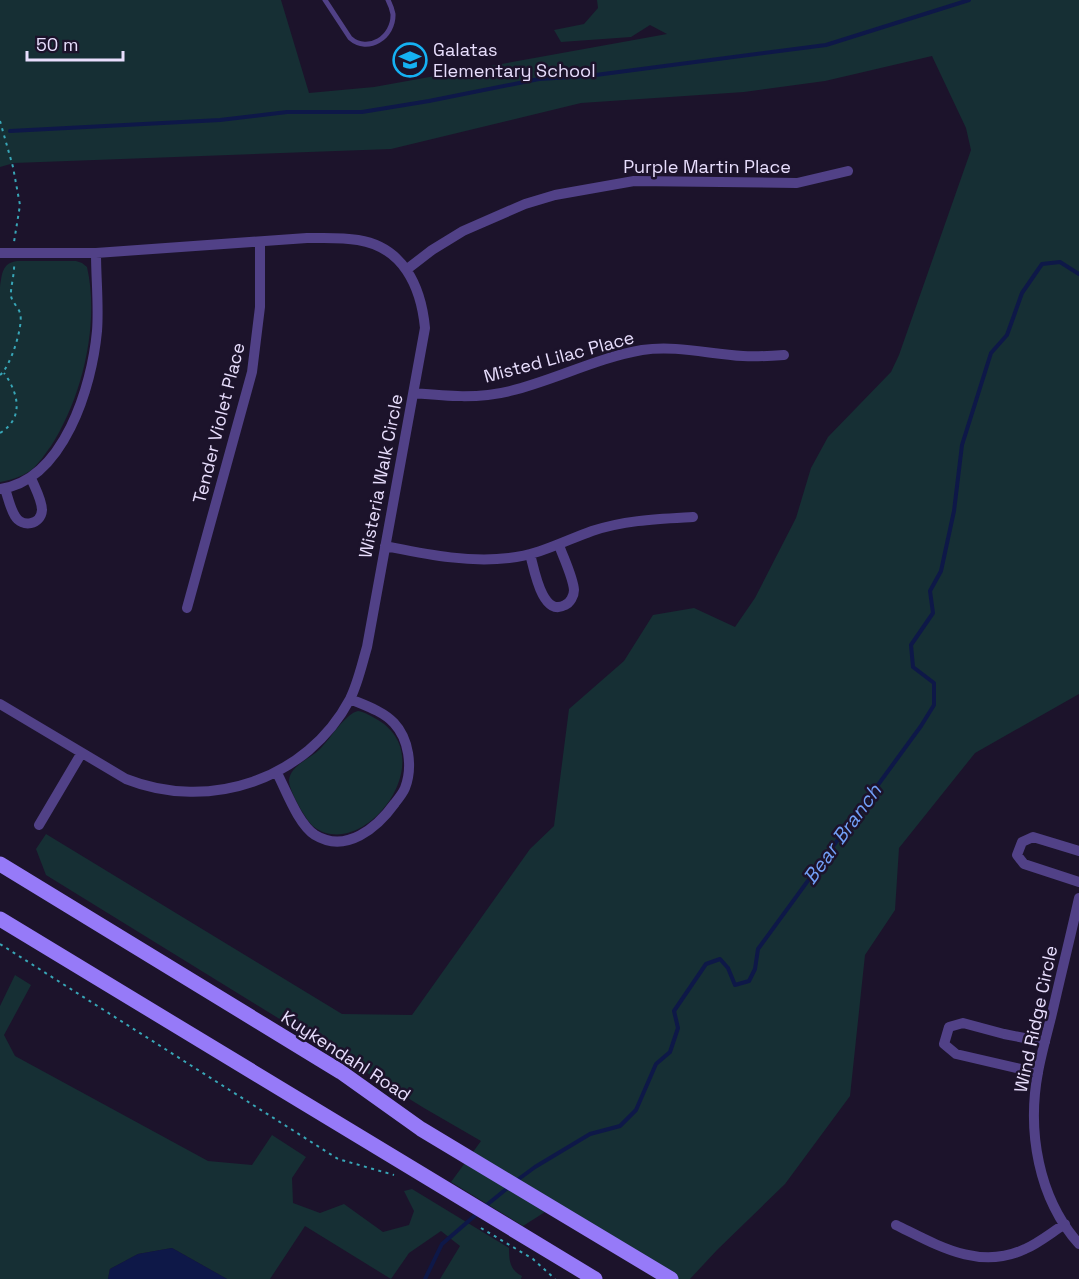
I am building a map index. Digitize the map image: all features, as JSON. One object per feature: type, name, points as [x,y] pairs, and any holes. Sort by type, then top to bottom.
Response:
[{"type":"main road","name":"Kuykendahl Road","points":[[0,864],[341,1072],[421,1129],[671,1279]]},
{"type":"main road","points":[[0,919],[537,1253],[596,1279]]},
{"type":"street","name":"Purple Martin Place","points":[[406,270],[432,250],[463,231],[525,204],[555,195],[633,181],[797,183],[848,171]]},
{"type":"street","name":"Wisteria Walk Circle","points":[[0,253],[96,253],[340,237],[360,240],[391,252],[406,270],[417,286],[423,307],[425,328],[367,647],[350,699],[319,741],[297,760],[255,782],[230,789],[183,792],[142,785],[126,779],[0,704]]},
{"type":"street","name":"Tender Violet Place","points":[[187,608],[252,372],[260,307],[260,242]]},
{"type":"street","points":[[32,478],[42,507],[41,516],[36,522],[30,524],[21,522],[15,516],[3,489],[32,478],[44,468],[73,422],[94,360],[97,328],[96,253]]},
{"type":"street","name":"Misted Lilac Place","points":[[414,393],[465,396],[508,392],[595,362],[645,350],[674,348],[744,356],[784,355]]},
{"type":"street","points":[[385,546],[462,559],[491,560],[530,554],[619,523],[693,517]]},
{"type":"street","points":[[530,554],[543,598],[550,605],[558,608],[567,605],[573,598],[574,589],[559,545]]},
{"type":"street","points":[[276,773],[306,827],[316,835],[339,842],[352,840],[366,832],[386,815],[405,790],[409,762],[407,749],[402,735],[393,723],[381,713],[350,699]]},
{"type":"street","points":[[39,825],[81,754]]},
{"type":"street","points":[[1079,851],[1033,837],[1022,842],[1017,855],[1023,864],[1079,882]]},
{"type":"street","name":"Wind Ridge Circle","points":[[1079,898],[1038,1073],[1034,1111],[1036,1148],[1045,1186],[1065,1224],[1079,1244]]},
{"type":"street","points":[[1038,1073],[956,1054],[944,1044],[949,1027],[963,1023],[1045,1042]]},
{"type":"street","points":[[896,1226],[940,1247],[976,1258],[998,1258],[1026,1249],[1065,1224]]},
{"type":"lane","points":[[325,0],[350,38],[355,43],[370,46],[380,40],[392,22],[393,12],[388,0]]},
{"type":"path","points":[[0,433],[9,426],[16,407],[15,389],[4,372]]},
{"type":"path","points":[[0,944],[338,1159],[397,1168]]},
{"type":"path","points":[[537,1253],[555,1279]]},
{"type":"green space","points":[[0,0],[281,0],[309,93],[374,87],[667,34],[650,25],[631,37],[561,42],[554,30],[584,24],[598,8],[597,0],[1079,0],[1079,694],[975,753],[899,848],[895,910],[865,955],[850,1096],[785,1184],[690,1279],[656,1279],[583,1224],[545,1212],[523,1226],[451,1182],[481,1141],[46,875],[36,849],[46,834],[342,1014],[412,1015],[530,849],[554,826],[569,709],[624,661],[653,615],[694,608],[735,627],[755,598],[796,518],[811,468],[828,437],[891,372],[971,150],[966,128],[932,56],[825,81],[744,92],[581,103],[391,149],[14,163],[0,167]]},
{"type":"green space","points":[[17,261],[76,261],[82,263],[87,267],[91,312],[86,360],[72,406],[62,427],[51,446],[30,471],[0,482],[0,287],[2,274],[6,267]]},
{"type":"green space","points":[[358,711],[378,720],[396,737],[402,758],[399,780],[389,802],[373,819],[354,831],[333,834],[311,824],[289,784],[290,775],[297,766],[320,749],[348,716]]},
{"type":"green space","points":[[15,975],[31,985],[4,1035],[15,1056],[208,1161],[252,1165],[272,1135],[306,1157],[292,1178],[293,1203],[320,1213],[344,1204],[383,1232],[409,1225],[414,1211],[404,1191],[412,1189],[509,1248],[511,1265],[522,1276],[521,1279],[440,1279],[460,1246],[441,1231],[409,1253],[391,1279],[305,1226],[270,1279],[227,1279],[172,1248],[138,1254],[110,1269],[108,1279],[0,1279],[0,1006]]},
{"type":"shaded area","points":[[172,1248],[227,1279],[108,1279],[110,1269],[138,1254]]},
{"type":"waterway","points":[[10,131],[220,120],[287,112],[362,112],[539,79],[588,76],[826,45],[969,0]]},
{"type":"waterway","name":"Bear Branch","points":[[516,1181],[590,1134],[620,1126],[636,1110],[656,1064],[670,1052],[678,1028],[674,1011],[706,964],[720,959],[728,968],[735,985],[749,981],[755,969],[758,949],[921,726],[934,705],[934,683],[913,667],[911,645],[933,613],[930,591],[941,571],[954,511],[962,445],[991,353],[1007,335],[1022,293],[1042,264],[1060,262],[1079,274]]},
{"type":"waterway","name":"Bear Branch","points":[[483,1208],[510,1186]]},
{"type":"waterway","name":"Bear Branch","points":[[425,1279],[442,1244],[478,1213]]},
{"type":"place","name":"Galatas Elementary School","points":[[410,60]]}]
